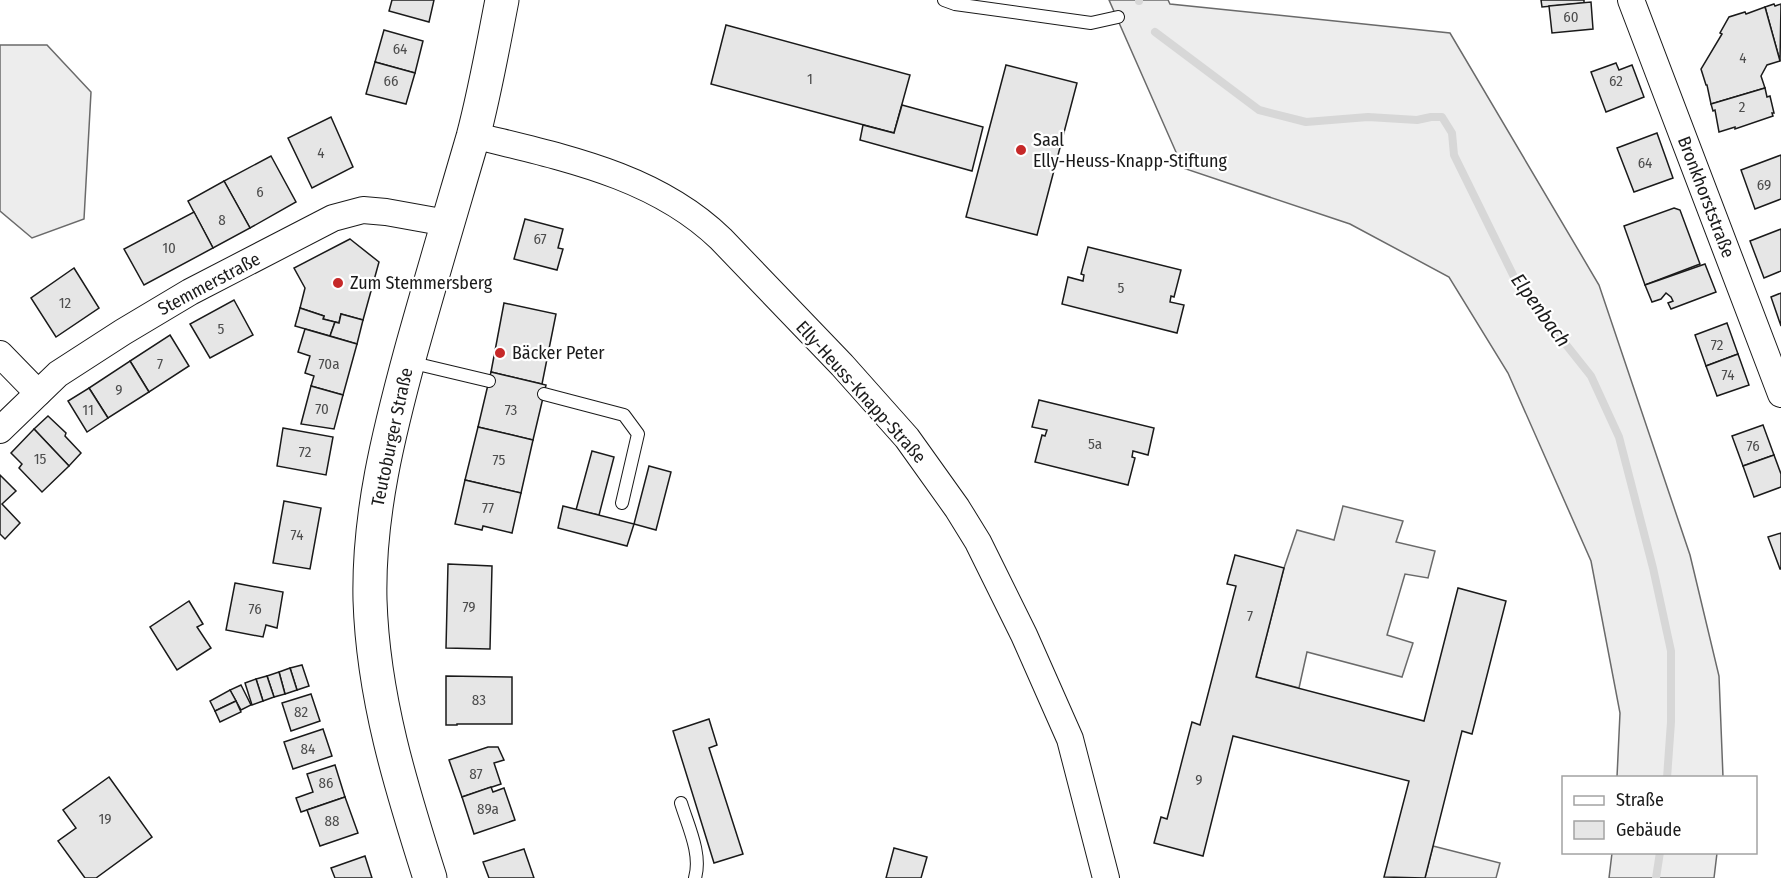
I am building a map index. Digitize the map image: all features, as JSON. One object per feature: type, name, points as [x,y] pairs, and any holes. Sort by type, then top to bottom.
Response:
[{"type":"main road","name":"Teutoburger Straße","points":[[430,878],[387,734],[374,661],[370,601],[373,532],[381,476],[395,409],[473,135],[502,0]]},
{"type":"street","name":"Bronkhorststraße","points":[[1631,0],[1781,394]]},
{"type":"street","name":"Elly-Heuss-Knapp-Straße","points":[[473,135],[574,161],[626,179],[659,193],[687,210],[721,239],[842,365],[908,438],[978,542],[1024,634],[1070,739],[1106,878]]},
{"type":"street","name":"Stemmerstraße","points":[[0,430],[58,374],[123,332],[190,292],[333,218],[363,210],[447,223]]},
{"type":"street","points":[[0,354],[38,393]]},
{"type":"lane","points":[[944,0],[956,4],[1091,23],[1118,17]]},
{"type":"lane","points":[[408,361],[489,381]]},
{"type":"lane","points":[[544,394],[624,415],[638,434],[622,503]]},
{"type":"lane","points":[[681,803],[698,866],[695,878]]},
{"type":"shaded area","points":[[1109,0],[1168,0],[1170,4],[1450,33],[1599,285],[1690,555],[1719,676],[1723,776],[1617,776],[1620,713],[1591,561],[1508,373],[1449,277],[1350,224],[1183,168]]},
{"type":"shaded area","points":[[0,45],[47,45],[91,92],[84,219],[32,238],[0,211]]},
{"type":"shaded area","points":[[1343,506],[1403,521],[1396,542],[1435,551],[1428,578],[1405,574],[1387,635],[1413,643],[1402,677],[1307,652],[1299,688],[1256,677],[1284,568],[1297,530],[1334,540]]},
{"type":"shaded area","points":[[1433,846],[1500,863],[1496,878],[1425,878]]},
{"type":"shaded area","points":[[1612,854],[1717,854],[1714,878],[1609,878]]},
{"type":"building","points":[[392,0],[434,0],[429,22],[389,11]]},
{"type":"building","points":[[1541,0],[1584,0],[1584,3],[1542,7]]},
{"type":"building","points":[[1591,2],[1593,29],[1552,33],[1549,6]]},
{"type":"building","points":[[1774,4],[1775,6],[1781,4],[1780,61],[1765,7]]},
{"type":"building","points":[[1765,7],[1780,61],[1767,65],[1761,76],[1765,88],[1711,104],[1701,69],[1722,34],[1720,33],[1729,17]]},
{"type":"building","points":[[726,25],[910,75],[894,133],[711,84]]},
{"type":"building","points":[[384,30],[423,41],[415,73],[375,62]]},
{"type":"building","points":[[375,62],[415,73],[406,104],[366,94]]},
{"type":"building","points":[[1616,63],[1619,70],[1632,65],[1644,97],[1606,112],[1591,72]]},
{"type":"building","name":"Saal Elly-Heuss-Knapp-Stiftung","points":[[1006,65],[1077,83],[1037,235],[966,217]]},
{"type":"building","points":[[1765,88],[1767,97],[1770,96],[1773,116],[1719,132],[1715,110],[1713,111],[1711,104]]},
{"type":"building","points":[[902,105],[983,127],[972,171],[860,140],[863,125],[894,133]]},
{"type":"building","points":[[331,117],[353,167],[312,188],[288,138]]},
{"type":"building","points":[[1657,133],[1673,178],[1634,192],[1617,148]]},
{"type":"building","points":[[1781,155],[1781,199],[1755,209],[1741,170]]},
{"type":"building","points":[[271,156],[296,202],[250,228],[224,181]]},
{"type":"building","points":[[224,181],[250,228],[213,248],[188,201]]},
{"type":"building","points":[[1674,208],[1680,210],[1700,264],[1645,285],[1624,226]]},
{"type":"building","points":[[194,212],[213,248],[144,285],[124,249]]},
{"type":"building","points":[[525,219],[563,229],[558,248],[563,249],[557,270],[514,259]]},
{"type":"building","points":[[1781,229],[1781,271],[1764,278],[1750,241]]},
{"type":"building","name":"Zum Stemmersberg","points":[[350,239],[379,262],[363,320],[341,314],[339,323],[323,319],[324,316],[300,308],[305,288],[294,268]]},
{"type":"building","points":[[1088,247],[1181,270],[1174,297],[1171,296],[1170,302],[1184,305],[1177,333],[1062,304],[1068,277],[1083,281],[1084,275],[1081,274]]},
{"type":"building","points":[[1705,264],[1716,292],[1671,309],[1668,303],[1673,301],[1666,293],[1661,299],[1652,302],[1645,285]]},
{"type":"building","points":[[74,268],[99,308],[56,337],[31,298]]},
{"type":"building","points":[[1781,293],[1781,326],[1771,297]]},
{"type":"building","points":[[234,300],[253,335],[210,358],[190,324]]},
{"type":"building","points":[[504,303],[556,314],[542,384],[491,372]]},
{"type":"building","points":[[300,308],[335,322],[330,336],[295,326]]},
{"type":"building","points":[[341,314],[363,320],[357,344],[330,336],[335,322],[339,323]]},
{"type":"building","points":[[1727,323],[1738,354],[1706,366],[1695,335]]},
{"type":"building","points":[[305,329],[357,344],[343,395],[311,386],[314,376],[305,373],[310,356],[298,352]]},
{"type":"building","points":[[170,335],[189,366],[149,392],[130,361]]},
{"type":"building","points":[[1738,354],[1749,385],[1717,396],[1706,366]]},
{"type":"building","points":[[130,361],[149,392],[108,418],[89,388]]},
{"type":"building","points":[[491,372],[546,385],[533,440],[478,427]]},
{"type":"building","points":[[311,386],[343,395],[334,429],[301,424]]},
{"type":"building","points":[[89,388],[108,418],[87,432],[68,401]]},
{"type":"building","points":[[1039,400],[1154,428],[1148,455],[1133,451],[1132,457],[1135,458],[1128,485],[1035,462],[1042,435],[1045,436],[1047,430],[1032,427]]},
{"type":"building","points":[[48,416],[66,433],[65,436],[81,453],[69,466],[34,429]]},
{"type":"building","points":[[1763,425],[1774,455],[1743,466],[1732,436]]},
{"type":"building","points":[[478,427],[533,440],[521,493],[465,480]]},
{"type":"building","points":[[283,428],[333,437],[326,475],[277,466]]},
{"type":"building","points":[[34,429],[69,466],[42,492],[19,468],[22,464],[11,453]]},
{"type":"building","points":[[592,451],[614,457],[599,515],[576,510]]},
{"type":"building","points":[[1774,455],[1781,474],[1781,487],[1754,497],[1743,466]]},
{"type":"building","points":[[649,466],[671,472],[656,530],[634,524]]},
{"type":"building","points":[[0,475],[16,491],[2,504],[20,523],[5,539],[0,534]]},
{"type":"building","points":[[465,480],[521,493],[512,533],[483,526],[482,530],[455,524]]},
{"type":"building","points":[[284,501],[321,508],[310,569],[273,563]]},
{"type":"building","points":[[563,506],[634,524],[627,546],[558,528]]},
{"type":"building","points":[[1781,533],[1781,569],[1780,569],[1768,537]]},
{"type":"building","points":[[1235,555],[1284,568],[1256,677],[1424,721],[1458,588],[1506,601],[1472,734],[1462,731],[1425,878],[1384,877],[1409,781],[1233,736],[1203,856],[1154,843],[1161,817],[1167,819],[1192,722],[1200,725],[1236,586],[1227,584]]},
{"type":"building","points":[[448,564],[492,566],[490,649],[446,648]]},
{"type":"building","points":[[235,583],[283,592],[277,628],[266,625],[263,637],[226,630]]},
{"type":"building","points":[[189,601],[203,624],[197,627],[211,648],[177,670],[150,627]]},
{"type":"building","points":[[302,665],[309,686],[297,690],[290,668]]},
{"type":"building","points":[[290,668],[297,690],[285,694],[279,672]]},
{"type":"building","points":[[279,672],[285,694],[274,697],[267,676]]},
{"type":"building","points":[[267,676],[274,697],[263,701],[256,679]]},
{"type":"building","points":[[446,676],[512,677],[512,724],[446,725]]},
{"type":"building","points":[[256,679],[263,701],[252,705],[245,683]]},
{"type":"building","points":[[241,685],[251,705],[241,710],[230,690]]},
{"type":"building","points":[[230,690],[236,701],[215,711],[210,701]]},
{"type":"building","points":[[311,694],[320,721],[291,731],[282,703]]},
{"type":"building","points":[[236,701],[241,712],[220,722],[215,711]]},
{"type":"building","points":[[709,719],[717,745],[709,748],[743,854],[714,863],[673,731]]},
{"type":"building","points":[[323,729],[332,756],[293,769],[284,742]]},
{"type":"building","points":[[488,747],[498,747],[504,760],[494,763],[501,784],[462,797],[449,760]]},
{"type":"building","points":[[335,765],[345,797],[301,812],[296,798],[313,792],[307,774]]},
{"type":"building","points":[[109,777],[152,837],[96,878],[85,878],[58,841],[76,828],[63,810]]},
{"type":"building","points":[[491,787],[493,792],[504,788],[515,820],[474,834],[462,797]]},
{"type":"building","points":[[345,797],[358,833],[320,846],[307,810]]},
{"type":"building","points":[[894,848],[927,857],[921,878],[886,878]]},
{"type":"building","points":[[524,849],[534,878],[489,878],[483,862]]},
{"type":"building","points":[[365,856],[372,878],[335,878],[331,868]]},
{"type":"waterway","name":"Elpenbach","points":[[1155,32],[1259,110],[1306,122],[1368,117],[1417,120],[1442,117],[1452,133],[1454,155],[1517,283],[1591,376],[1619,437],[1653,568],[1671,651],[1671,722],[1667,776]]},
{"type":"waterway","name":"Elpenbach","points":[[1656,878],[1660,854]]},
{"type":"place","name":"Saal Elly-Heuss-Knapp-Stiftung","points":[[1021,150]]},
{"type":"place","name":"Zum Stemmersberg","points":[[338,283]]},
{"type":"place","name":"Bäcker Peter","points":[[500,353]]}]
